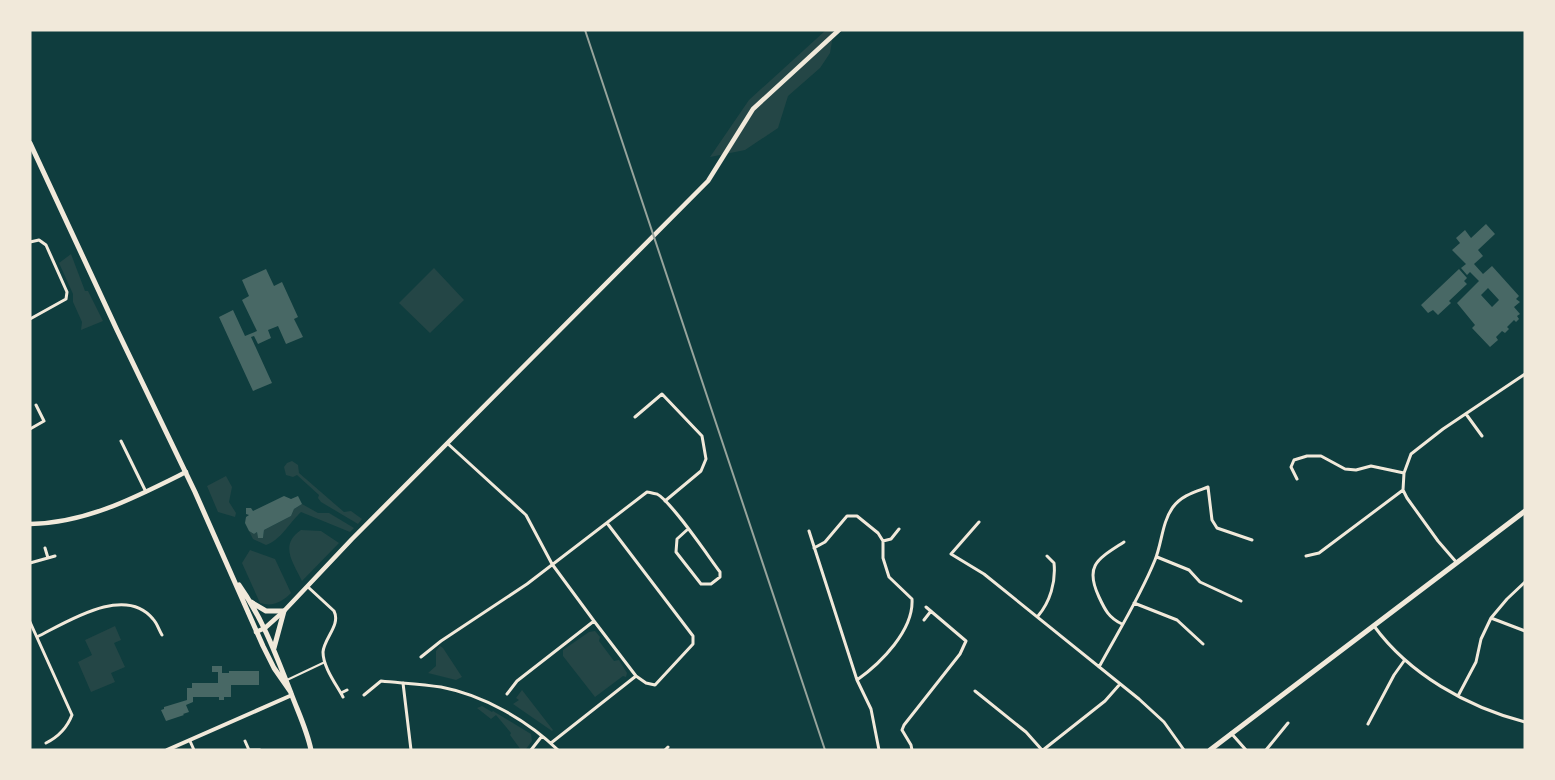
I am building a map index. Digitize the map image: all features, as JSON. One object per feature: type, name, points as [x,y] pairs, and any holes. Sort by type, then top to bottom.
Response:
[{"type":"main road","points":[[256,632],[265,628],[284,611],[651,236],[708,181],[753,109],[839,30]]},
{"type":"main road","points":[[30,143],[186,472],[235,579],[256,632],[274,668],[291,693]]},
{"type":"main road","points":[[30,524],[63,522],[89,515],[146,492],[186,472]]},
{"type":"main road","points":[[1210,750],[1525,512]]},
{"type":"main road","points":[[235,579],[250,601],[274,648],[302,718],[311,750]]},
{"type":"main road","points":[[250,601],[266,611],[284,611]]},
{"type":"main road","points":[[274,648],[284,611]]},
{"type":"street","points":[[30,242],[39,240],[45,244],[67,292],[66,299],[61,303],[30,320]]},
{"type":"street","points":[[1457,562],[1407,498],[1403,489],[1404,473],[1411,454],[1443,429],[1525,374]]},
{"type":"street","points":[[635,417],[661,394],[702,436],[706,459],[701,471],[665,501]]},
{"type":"street","points":[[30,429],[44,421],[36,405]]},
{"type":"street","points":[[1466,414],[1482,436]]},
{"type":"street","points":[[121,441],[146,492]]},
{"type":"street","points":[[447,443],[526,515],[552,564],[594,621],[636,676],[646,683],[655,685],[693,644],[694,640],[607,523]]},
{"type":"street","points":[[1297,479],[1291,467],[1294,460],[1307,456],[1321,456],[1345,469],[1356,470],[1371,466],[1404,473]]},
{"type":"street","points":[[1099,667],[1157,557],[1172,508],[1187,494],[1208,487],[1212,520],[1217,528],[1252,540]]},
{"type":"street","points":[[1306,556],[1319,553],[1403,489]]},
{"type":"street","points":[[421,657],[441,641],[527,584],[647,492],[657,494],[665,501],[688,529],[720,572],[720,578],[711,584],[701,584],[676,552],[677,539],[688,529]]},
{"type":"street","points":[[814,548],[825,542],[847,516],[856,516],[878,533],[883,541],[888,577],[912,599],[913,611],[908,623],[885,656],[857,680]]},
{"type":"street","points":[[979,522],[951,554],[984,574],[1120,684],[1164,722],[1184,750]]},
{"type":"street","points":[[883,541],[891,539],[899,530]]},
{"type":"street","points":[[808,531],[857,680],[873,714],[879,750]]},
{"type":"street","points":[[1122,624],[1112,619],[1104,609],[1092,579],[1093,570],[1103,556],[1124,542]]},
{"type":"street","points":[[45,548],[48,558]]},
{"type":"street","points":[[30,563],[55,556]]},
{"type":"street","points":[[1038,616],[1051,594],[1055,574],[1054,563],[1047,556]]},
{"type":"street","points":[[1157,557],[1190,570],[1200,582],[1241,601]]},
{"type":"street","points":[[1458,696],[1476,662],[1481,639],[1491,618],[1525,582]]},
{"type":"street","points":[[306,586],[334,611],[336,616],[336,621],[324,647],[325,662],[342,695],[347,690]]},
{"type":"street","points":[[1134,603],[1177,620],[1203,644]]},
{"type":"street","points":[[37,637],[78,617],[115,604],[126,604],[141,609],[153,618],[162,635]]},
{"type":"street","points":[[912,750],[902,730],[904,725],[960,654],[966,641],[926,608]]},
{"type":"street","points":[[924,620],[930,611]]},
{"type":"street","points":[[1491,618],[1525,630]]},
{"type":"street","points":[[507,694],[517,681],[594,621]]},
{"type":"street","points":[[30,622],[72,715],[66,728],[55,739],[46,743]]},
{"type":"street","points":[[1374,626],[1404,661],[1458,696],[1525,722]]},
{"type":"street","points":[[1368,724],[1404,661]]},
{"type":"street","points":[[287,680],[325,662]]},
{"type":"street","points":[[551,743],[636,676]]},
{"type":"street","points":[[364,694],[381,681],[449,689],[489,703],[507,713],[542,736],[558,750]]},
{"type":"street","points":[[403,683],[411,750]]},
{"type":"street","points":[[975,691],[1026,732],[1043,750],[1105,701],[1120,684]]},
{"type":"street","points":[[167,750],[291,693]]},
{"type":"street","points":[[1266,750],[1288,723]]},
{"type":"street","points":[[1231,734],[1246,750]]},
{"type":"street","points":[[531,750],[542,736]]},
{"type":"street","points":[[190,741],[194,750]]},
{"type":"street","points":[[245,741],[249,750],[260,750]]},
{"type":"shaded area","points":[[826,30],[834,30],[830,53],[820,68],[788,96],[778,128],[745,150],[710,157],[749,100]]},
{"type":"shaded area","points":[[71,254],[85,291],[88,291],[103,321],[81,330],[82,322],[73,302],[73,294],[59,263]]},
{"type":"shaded area","points":[[434,268],[464,300],[430,333],[399,303]]},
{"type":"shaded area","points":[[292,461],[298,465],[299,473],[344,512],[351,511],[362,519],[358,524],[321,502],[319,495],[297,475],[293,477],[286,475],[284,467]]},
{"type":"shaded area","points":[[226,476],[232,487],[229,502],[236,513],[235,517],[218,512],[207,486]]},
{"type":"shaded area","points":[[302,504],[318,513],[329,513],[354,528],[350,532],[301,512],[271,543],[266,545],[253,539],[249,531],[254,534],[257,532],[258,538],[263,538],[264,530],[291,516],[294,509]]},
{"type":"shaded area","points":[[301,530],[321,531],[339,543],[302,581],[289,548],[294,536]]},
{"type":"shaded area","points":[[250,550],[275,559],[291,593],[284,599],[273,604],[260,603],[242,563]]},
{"type":"shaded area","points":[[115,626],[121,640],[114,643],[125,667],[111,673],[115,682],[91,692],[78,662],[92,655],[85,640]]},
{"type":"shaded area","points":[[595,631],[600,637],[599,641],[614,661],[619,660],[627,673],[626,677],[623,676],[595,697],[563,656],[563,650],[589,632]]},
{"type":"shaded area","points":[[440,646],[462,677],[456,680],[428,673],[436,666],[436,651]]},
{"type":"shaded area","points":[[522,690],[552,731],[513,704],[519,700],[516,698]]},
{"type":"shaded area","points":[[482,706],[531,734],[532,741],[526,749],[521,750],[496,715],[491,719],[477,708]]},
{"type":"building","points":[[1486,224],[1495,234],[1478,250],[1483,256],[1474,264],[1483,274],[1492,266],[1519,296],[1516,299],[1520,302],[1514,307],[1520,314],[1517,316],[1519,319],[1516,322],[1514,320],[1507,327],[1509,329],[1505,333],[1502,331],[1496,337],[1498,340],[1490,347],[1472,328],[1475,325],[1457,303],[1479,281],[1470,272],[1467,275],[1461,268],[1466,264],[1452,250],[1460,243],[1456,238],[1465,230],[1471,238]],"holes":[[[1488,288],[1499,300],[1492,307],[1481,295]]]},
{"type":"building","points":[[266,269],[274,286],[282,282],[298,317],[294,319],[303,337],[286,344],[278,326],[268,330],[271,338],[258,344],[254,336],[251,337],[272,383],[253,391],[219,317],[233,310],[245,336],[257,331],[242,300],[249,296],[242,280]]},
{"type":"building","points":[[1459,269],[1467,278],[1464,281],[1467,284],[1438,315],[1433,310],[1428,313],[1421,305]]},
{"type":"building","points":[[284,496],[291,499],[298,496],[302,504],[294,509],[291,516],[264,530],[263,538],[258,538],[257,532],[254,534],[249,531],[245,523],[249,515],[246,514],[246,508],[251,508],[253,511]]},
{"type":"building","points":[[212,666],[222,666],[222,673],[259,671],[259,685],[231,685],[231,697],[224,697],[224,700],[219,700],[219,697],[193,697],[193,702],[186,705],[189,712],[166,721],[161,710],[187,700],[187,688],[192,688],[192,683],[218,683],[218,672],[212,672]]},
{"type":"railway","points":[[585,30],[825,750]]}]
